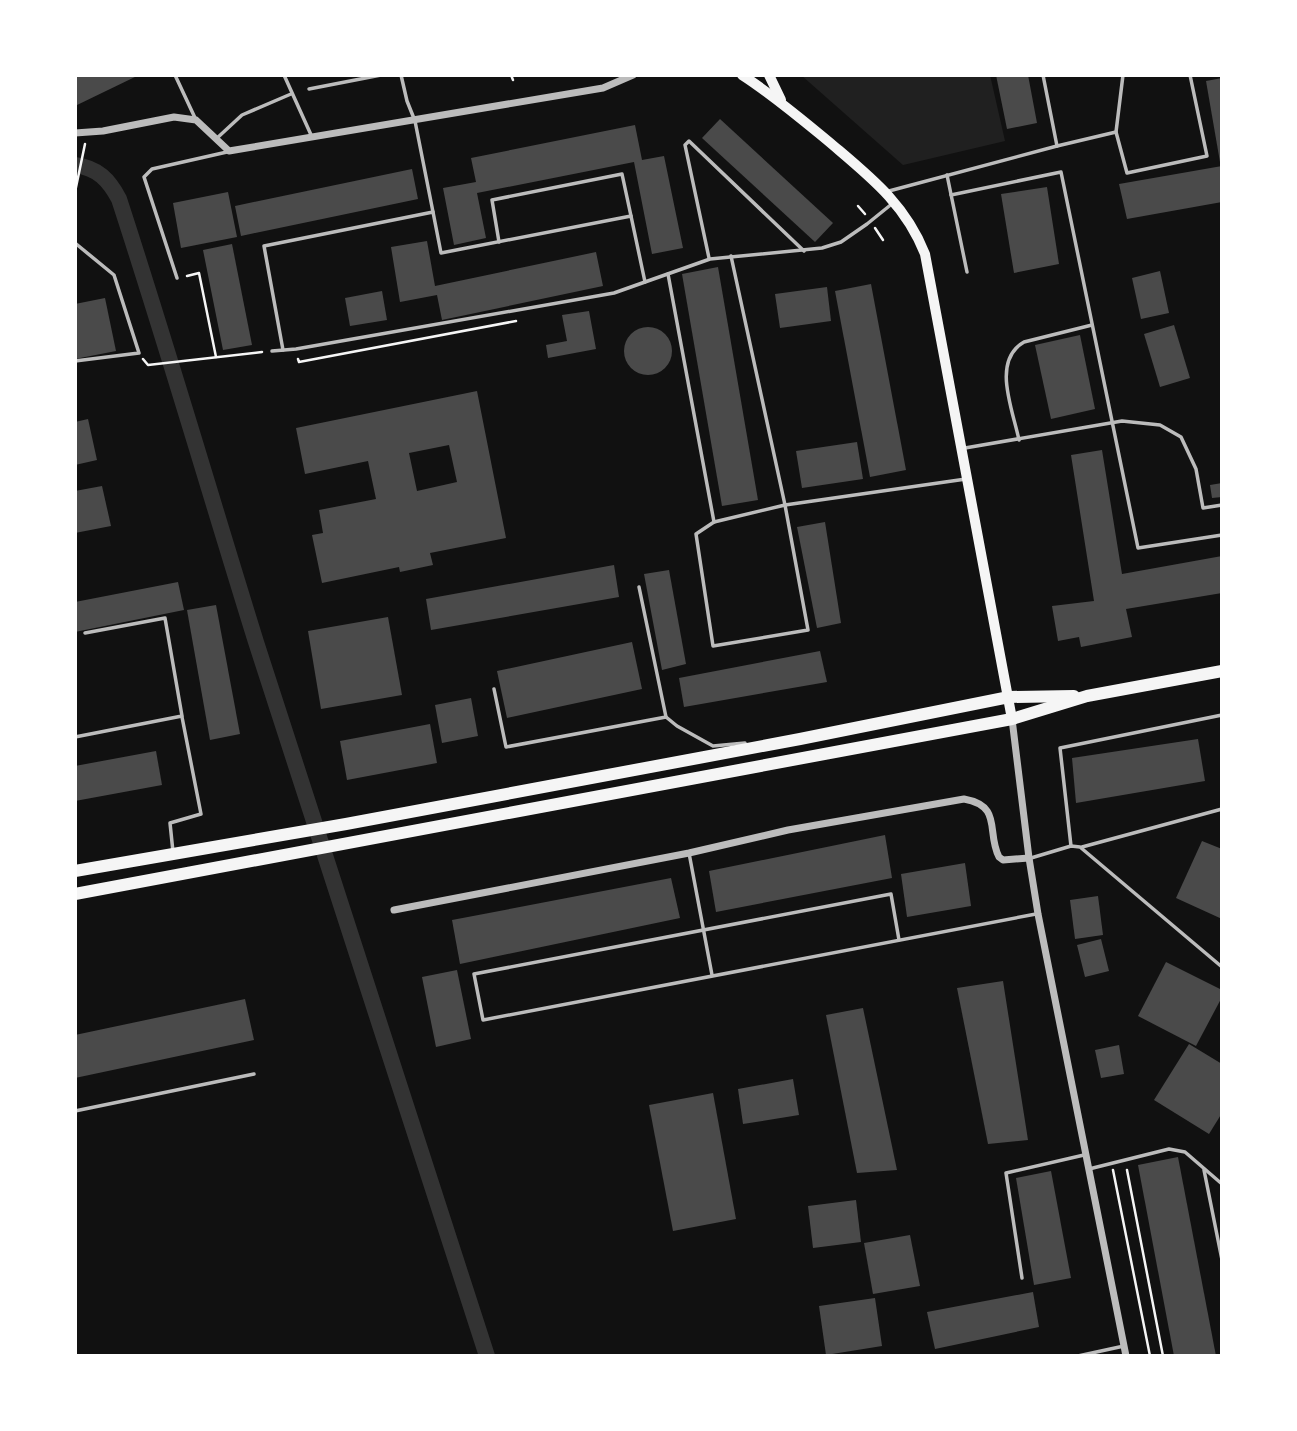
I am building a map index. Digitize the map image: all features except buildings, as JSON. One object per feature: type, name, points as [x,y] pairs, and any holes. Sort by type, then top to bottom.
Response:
[{"type":"main road","points":[[743,75],[782,103],[887,191],[918,235],[925,254],[1012,719]]},
{"type":"main road","points":[[769,75],[782,103]]},
{"type":"main road","points":[[75,894],[1012,719],[1087,696],[1221,675]]},
{"type":"main road","points":[[75,871],[346,824],[800,739],[1009,696],[1087,696]]},
{"type":"street","points":[[75,133],[103,131],[174,117],[196,120],[229,151],[313,139],[603,88],[633,75]]},
{"type":"street","points":[[1012,719],[1038,914],[1126,1356]]},
{"type":"street","points":[[394,910],[689,853],[788,830],[964,799],[986,808],[992,820],[999,857],[1003,860],[1029,858]]},
{"type":"lane","points":[[175,75],[196,120]]},
{"type":"lane","points":[[284,75],[313,139]]},
{"type":"lane","points":[[309,89],[381,75]]},
{"type":"lane","points":[[401,75],[415,121],[441,253],[631,216]]},
{"type":"lane","points":[[1043,75],[1057,146]]},
{"type":"lane","points":[[1123,75],[1116,132],[1127,173],[1206,156],[1189,75]]},
{"type":"lane","points":[[216,139],[242,115],[291,94]]},
{"type":"lane","points":[[887,191],[1116,132]]},
{"type":"lane","points":[[709,259],[685,145],[689,141],[804,251]]},
{"type":"lane","points":[[177,278],[144,177],[152,169],[229,151]]},
{"type":"lane","points":[[951,195],[1061,172],[1138,548],[1222,535]]},
{"type":"lane","points":[[499,242],[492,201],[622,174],[645,282]]},
{"type":"lane","points":[[947,175],[967,272]]},
{"type":"lane","points":[[272,351],[614,293],[709,259],[822,248],[841,242],[895,201]]},
{"type":"lane","points":[[283,350],[264,246],[433,212]]},
{"type":"lane","points":[[75,243],[114,275],[139,353],[75,360]]},
{"type":"lane","points":[[731,256],[785,505],[808,629],[713,646],[696,534],[714,522],[785,505],[968,479]]},
{"type":"lane","points":[[668,274],[714,522]]},
{"type":"lane","points":[[1020,440],[1006,376],[1009,355],[1024,342],[1092,325]]},
{"type":"lane","points":[[962,449],[1122,421],[1160,425],[1181,437],[1196,469],[1203,509],[1222,505]]},
{"type":"lane","points":[[639,587],[666,717],[713,746],[800,739]]},
{"type":"lane","points":[[85,634],[166,618],[201,814],[170,823],[174,855]]},
{"type":"lane","points":[[494,689],[506,747],[666,717]]},
{"type":"lane","points":[[1071,846],[1060,748],[1222,715]]},
{"type":"lane","points":[[75,737],[182,716]]},
{"type":"lane","points":[[1029,858],[1222,809]]},
{"type":"lane","points":[[1080,847],[1222,967]]},
{"type":"lane","points":[[689,853],[712,976]]},
{"type":"lane","points":[[899,940],[891,894],[474,975],[483,1020],[1038,914]]},
{"type":"lane","points":[[75,1111],[254,1074]]},
{"type":"lane","points":[[1089,1169],[1169,1149],[1185,1152],[1222,1184]]},
{"type":"lane","points":[[1022,1278],[1006,1173],[1086,1154]]},
{"type":"lane","points":[[1203,1168],[1222,1260]]},
{"type":"lane","points":[[1078,1356],[1124,1346]]},
{"type":"path","points":[[511,75],[513,80]]},
{"type":"path","points":[[75,192],[83,149]]},
{"type":"path","points":[[177,278],[199,273],[216,357]]},
{"type":"path","points":[[299,362],[526,319]]},
{"type":"path","points":[[139,353],[148,365],[155,365],[179,360],[272,351]]},
{"type":"path","points":[[1112,1163],[1150,1356]]},
{"type":"path","points":[[1127,1169],[1164,1356]]},
{"type":"shaded area","points":[[801,75],[990,75],[1005,141],[903,165]]},
{"type":"waterway","points":[[75,165],[102,176],[119,199],[284,731],[487,1356]]}]
